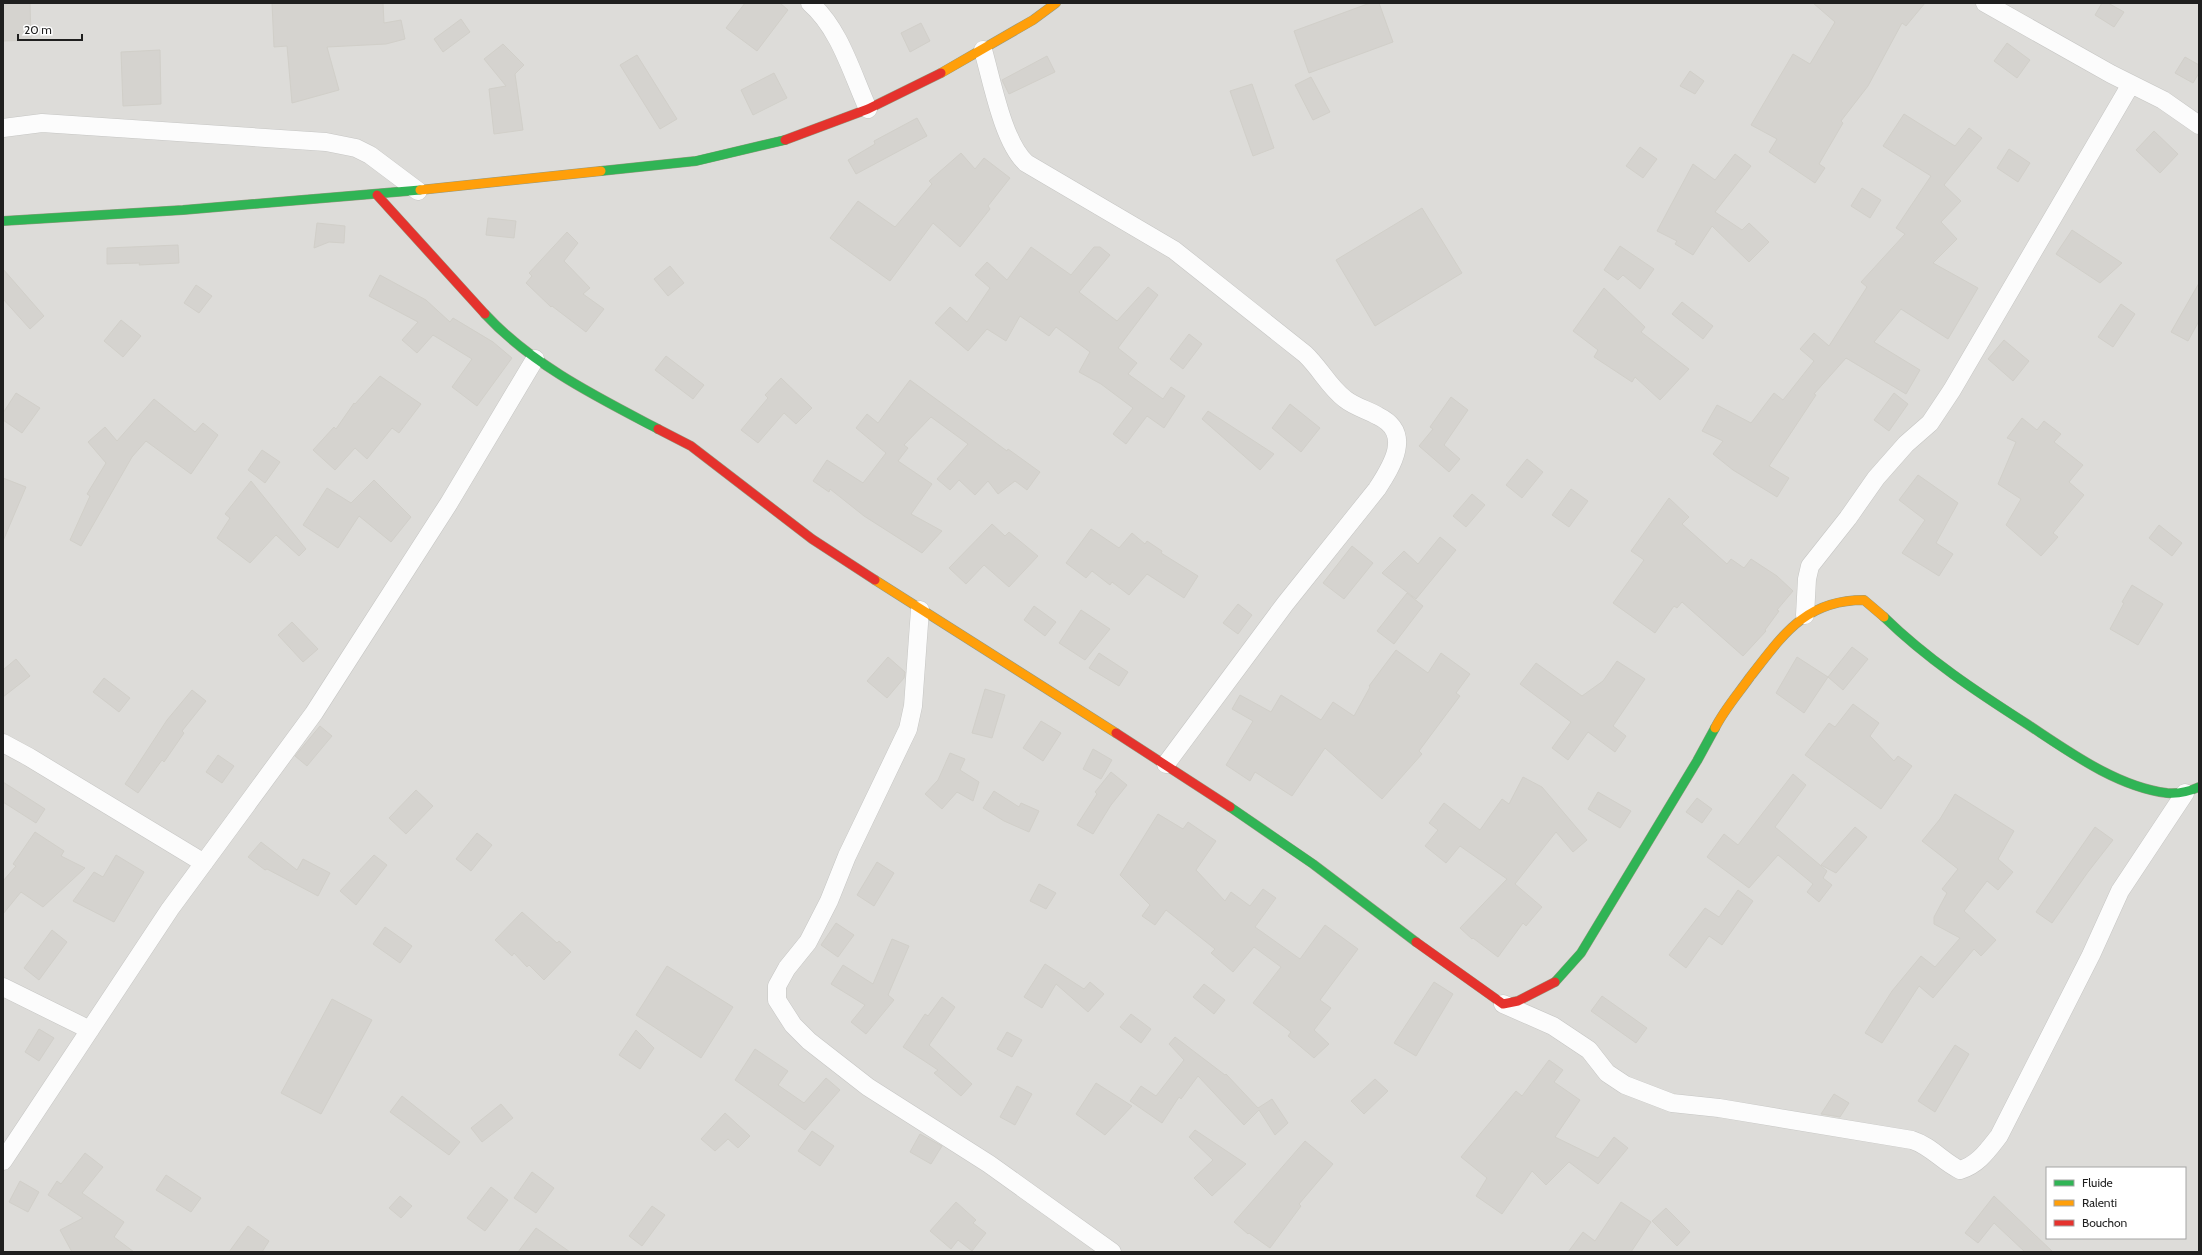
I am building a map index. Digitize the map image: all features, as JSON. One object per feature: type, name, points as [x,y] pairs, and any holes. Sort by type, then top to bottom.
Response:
[{"type":"street","points":[[810,3],[820,12],[829,25],[868,109]]},
{"type":"street","points":[[3,220],[183,210],[377,195],[696,161],[790,139],[868,109],[949,69],[983,50],[1033,20],[1056,3]]},
{"type":"street","points":[[1985,3],[2131,84],[2163,100],[2199,125]]},
{"type":"street","points":[[983,50],[1010,142],[1019,157],[1026,164],[1174,250],[1305,354],[1317,366],[1331,387],[1346,400],[1380,417],[1390,424],[1395,433],[1397,442],[1396,453],[1391,467],[1377,489],[1285,604],[1166,764]]},
{"type":"street","points":[[1805,615],[1807,578],[1810,566],[1848,518],[1876,478],[1906,444],[1930,423],[1952,390],[2131,84]]},
{"type":"street","points":[[3,128],[42,123],[326,142],[356,148],[370,155],[418,191]]},
{"type":"street","points":[[377,195],[499,329],[535,359],[624,411],[691,446],[812,539],[920,610],[1166,764],[1313,864],[1455,971],[1503,1004],[1553,1026],[1589,1050],[1607,1074],[1624,1085],[1672,1103],[1719,1108],[1912,1140],[1927,1146],[1952,1166],[1960,1170],[1968,1168],[1978,1161],[1999,1136],[2091,955],[2120,891],[2192,790]]},
{"type":"street","points":[[3,1161],[170,909],[314,713],[449,503],[535,359]]},
{"type":"street","points":[[1503,1004],[1518,1001],[1556,982],[1581,953],[1697,761],[1718,719],[1784,633],[1805,615],[1829,604],[1848,600],[1864,600],[1908,640],[1974,690],[2081,760],[2135,785],[2167,793],[2192,790]]},
{"type":"street","points":[[920,610],[913,706],[908,729],[847,856],[822,915],[808,942],[787,968],[777,986],[777,1000],[793,1025],[809,1041],[868,1087],[989,1164],[1112,1252]]},
{"type":"street","points":[[3,743],[204,863]]},
{"type":"street","points":[[3,987],[90,1030]]},
{"type":"shaded area","points":[[3,3],[2199,3],[2199,1252],[3,1252]]},
{"type":"building","points":[[3,3],[30,3],[31,40],[3,41]]},
{"type":"building","points":[[272,3],[383,3],[384,23],[401,20],[405,39],[386,44],[327,47],[339,90],[292,103],[287,46],[274,47]]},
{"type":"building","points":[[745,3],[780,3],[788,10],[757,51],[726,28]]},
{"type":"building","points":[[1370,3],[1379,3],[1393,42],[1309,73],[1294,31]]},
{"type":"building","points":[[1813,3],[1925,3],[1906,26],[1902,23],[1868,86],[1841,121],[1843,123],[1819,164],[1825,168],[1815,183],[1769,152],[1777,139],[1751,125],[1793,54],[1810,64],[1835,22]]},
{"type":"building","points":[[2102,3],[2108,3],[2124,12],[2114,27],[2095,15]]},
{"type":"building","points":[[461,19],[470,32],[443,52],[434,39]]},
{"type":"building","points":[[921,23],[930,41],[910,52],[901,33]]},
{"type":"building","points":[[2007,43],[2030,60],[2017,78],[1994,61]]},
{"type":"building","points":[[503,44],[524,65],[515,74],[523,130],[494,134],[489,89],[506,86],[484,59]]},
{"type":"building","points":[[160,50],[161,104],[123,106],[121,52]]},
{"type":"building","points":[[637,55],[677,119],[660,129],[620,65]]},
{"type":"building","points":[[1047,56],[1055,72],[1009,94],[1002,80]]},
{"type":"building","points":[[2185,57],[2199,65],[2199,73],[2193,83],[2175,73]]},
{"type":"building","points":[[1690,71],[1704,81],[1695,94],[1680,86]]},
{"type":"building","points":[[774,73],[787,98],[753,115],[741,90]]},
{"type":"building","points":[[1311,77],[1330,112],[1313,120],[1295,85]]},
{"type":"building","points":[[1252,84],[1274,148],[1253,156],[1230,91]]},
{"type":"building","points":[[1904,114],[1955,146],[1969,128],[1982,138],[1944,185],[1961,201],[1941,222],[1957,239],[1933,263],[1978,288],[1948,339],[1901,309],[1874,342],[1920,370],[1906,394],[1846,358],[1814,394],[1816,395],[1769,466],[1789,478],[1777,497],[1733,470],[1713,454],[1723,441],[1702,431],[1717,405],[1751,423],[1774,393],[1783,400],[1814,361],[1800,349],[1814,333],[1829,346],[1867,287],[1861,282],[1905,234],[1896,228],[1931,176],[1883,146]]},
{"type":"building","points":[[917,118],[927,136],[856,174],[848,160],[875,144],[874,141]]},
{"type":"building","points":[[2154,131],[2178,154],[2160,173],[2136,150]]},
{"type":"building","points":[[1640,147],[1657,159],[1643,178],[1626,166]]},
{"type":"building","points":[[2009,149],[2030,163],[2018,182],[1997,168]]},
{"type":"building","points":[[961,153],[975,169],[984,158],[1010,178],[988,206],[990,209],[960,247],[933,223],[890,281],[830,238],[858,201],[895,227],[932,184],[929,181]]},
{"type":"building","points":[[1735,154],[1751,166],[1715,212],[1742,230],[1749,223],[1769,242],[1749,262],[1712,226],[1693,255],[1675,244],[1677,241],[1657,231],[1693,164],[1715,180]]},
{"type":"building","points":[[1862,188],[1881,200],[1870,218],[1851,206]]},
{"type":"building","points":[[1422,208],[1462,273],[1375,326],[1336,260]]},
{"type":"building","points":[[488,218],[516,221],[514,238],[486,235]]},
{"type":"building","points":[[317,223],[345,226],[344,243],[329,242],[314,248]]},
{"type":"building","points":[[2072,230],[2122,263],[2100,283],[2056,254]]},
{"type":"building","points":[[567,232],[578,243],[564,261],[590,288],[583,294],[604,309],[586,332],[552,306],[551,307],[526,283],[532,276],[529,273]]},
{"type":"building","points":[[178,245],[179,263],[139,265],[140,263],[107,264],[107,248]]},
{"type":"building","points":[[1620,246],[1654,269],[1640,289],[1623,275],[1618,280],[1604,270]]},
{"type":"building","points":[[1031,247],[1071,275],[1094,247],[1100,247],[1110,255],[1079,292],[1117,321],[1148,287],[1158,295],[1118,348],[1137,363],[1128,374],[1163,399],[1171,387],[1185,396],[1164,428],[1147,416],[1126,444],[1113,434],[1133,408],[1101,384],[1079,372],[1090,352],[1056,327],[1049,336],[1020,316],[1006,341],[987,329],[968,351],[935,323],[950,307],[967,322],[990,288],[975,275],[987,262],[1007,280]]},
{"type":"building","points":[[670,266],[684,283],[668,296],[654,279]]},
{"type":"building","points":[[3,269],[44,316],[30,329],[3,299]]},
{"type":"building","points":[[380,275],[426,300],[450,322],[453,318],[493,342],[512,358],[477,406],[452,387],[472,359],[433,335],[417,353],[402,340],[418,322],[369,296]]},
{"type":"building","points":[[2199,283],[2199,321],[2188,341],[2171,332]]},
{"type":"building","points":[[196,285],[212,296],[199,313],[184,303]]},
{"type":"building","points":[[1604,288],[1645,327],[1641,332],[1689,369],[1660,400],[1635,377],[1632,382],[1594,357],[1598,350],[1573,331]]},
{"type":"building","points":[[1682,302],[1713,326],[1703,339],[1672,314]]},
{"type":"building","points":[[2121,304],[2135,314],[2113,347],[2098,337]]},
{"type":"building","points":[[121,320],[141,336],[123,357],[104,341]]},
{"type":"building","points":[[1189,334],[1202,344],[1183,369],[1170,359]]},
{"type":"building","points":[[2004,340],[2029,361],[2013,381],[1988,359]]},
{"type":"building","points":[[666,356],[704,385],[693,399],[655,370]]},
{"type":"building","points":[[380,376],[421,404],[399,433],[392,428],[367,459],[355,448],[335,470],[313,450],[334,427],[336,429],[354,403],[355,404]]},
{"type":"building","points":[[781,378],[812,408],[796,424],[784,413],[758,443],[741,430],[768,398],[765,395]]},
{"type":"building","points":[[910,380],[1007,451],[1008,449],[1040,472],[1027,490],[1015,481],[998,494],[988,481],[975,495],[959,480],[950,490],[937,479],[968,444],[931,417],[904,445],[908,448],[898,461],[932,484],[911,514],[942,531],[922,553],[864,516],[830,489],[829,492],[813,481],[827,460],[863,483],[886,453],[856,428],[867,414],[878,423]]},
{"type":"building","points":[[16,393],[40,408],[22,433],[3,420],[3,413]]},
{"type":"building","points":[[1894,393],[1908,404],[1889,431],[1874,420]]},
{"type":"building","points":[[1451,397],[1468,410],[1444,445],[1460,459],[1449,472],[1419,446],[1433,429],[1430,427]]},
{"type":"building","points":[[154,399],[195,432],[203,423],[218,435],[191,474],[146,441],[132,457],[81,546],[70,540],[90,496],[87,494],[106,463],[88,442],[105,427],[117,441]]},
{"type":"building","points":[[1290,404],[1320,428],[1301,452],[1272,428]]},
{"type":"building","points":[[1208,411],[1274,454],[1260,470],[1202,419]]},
{"type":"building","points":[[2022,418],[2037,430],[2044,421],[2061,434],[2054,442],[2083,465],[2069,482],[2084,495],[2053,533],[2058,537],[2041,556],[2006,525],[2021,499],[1998,484],[2016,442],[2007,438]]},
{"type":"building","points":[[262,450],[280,462],[265,483],[248,470]]},
{"type":"building","points":[[1527,459],[1543,472],[1522,498],[1506,485]]},
{"type":"building","points":[[1918,475],[1958,503],[1936,543],[1953,554],[1939,576],[1902,553],[1925,520],[1899,500]]},
{"type":"building","points":[[3,478],[26,487],[3,541]]},
{"type":"building","points":[[374,480],[411,517],[391,542],[359,516],[338,548],[303,525],[327,488],[351,503]]},
{"type":"building","points":[[251,481],[306,549],[299,556],[276,535],[250,563],[217,538],[230,518],[225,514]]},
{"type":"building","points":[[1571,489],[1588,501],[1569,527],[1552,515]]},
{"type":"building","points":[[1472,494],[1485,505],[1466,527],[1453,516]]},
{"type":"building","points":[[1669,498],[1689,517],[1682,524],[1727,564],[1731,559],[1744,568],[1751,559],[1777,576],[1793,591],[1777,610],[1779,611],[1765,630],[1766,631],[1743,656],[1682,602],[1677,608],[1674,606],[1655,633],[1613,603],[1644,560],[1631,551]]},
{"type":"building","points":[[992,524],[1005,536],[1009,532],[1038,556],[1009,587],[984,565],[966,584],[949,568]]},
{"type":"building","points":[[2159,525],[2182,543],[2172,556],[2149,538]]},
{"type":"building","points":[[1091,529],[1119,548],[1132,533],[1145,544],[1147,541],[1162,551],[1161,553],[1198,576],[1184,598],[1147,574],[1129,595],[1112,582],[1110,585],[1092,571],[1086,578],[1066,563]]},
{"type":"building","points":[[1440,537],[1456,550],[1416,599],[1382,573],[1404,551],[1418,564]]},
{"type":"building","points":[[1352,546],[1373,563],[1344,599],[1323,583]]},
{"type":"building","points":[[2132,585],[2163,604],[2138,645],[2110,629],[2124,603],[2122,602]]},
{"type":"building","points":[[1407,593],[1423,606],[1394,644],[1377,631]]},
{"type":"building","points":[[1238,604],[1252,615],[1238,634],[1223,623]]},
{"type":"building","points":[[1034,606],[1056,622],[1045,636],[1024,620]]},
{"type":"building","points":[[1081,610],[1110,629],[1085,660],[1059,643]]},
{"type":"building","points":[[292,622],[318,649],[303,662],[278,635]]},
{"type":"building","points":[[1852,647],[1868,659],[1843,690],[1828,677]]},
{"type":"building","points":[[1396,650],[1428,673],[1441,653],[1470,674],[1456,693],[1460,696],[1419,751],[1422,754],[1382,799],[1325,748],[1292,796],[1255,772],[1250,781],[1226,765],[1253,721],[1232,709],[1240,695],[1271,712],[1281,695],[1321,720],[1333,702],[1354,716],[1370,687],[1369,686]]},
{"type":"building","points":[[1099,653],[1128,672],[1119,686],[1089,668]]},
{"type":"building","points":[[888,657],[905,672],[904,678],[887,698],[867,681]]},
{"type":"building","points":[[1797,657],[1828,677],[1804,713],[1776,693]]},
{"type":"building","points":[[16,659],[30,676],[3,697],[3,670]]},
{"type":"building","points":[[1617,661],[1645,679],[1613,726],[1626,736],[1615,752],[1588,732],[1568,760],[1552,748],[1571,722],[1520,684],[1536,663],[1582,696],[1603,681]]},
{"type":"building","points":[[104,678],[130,698],[119,712],[93,692]]},
{"type":"building","points":[[985,689],[1005,695],[992,738],[972,733]]},
{"type":"building","points":[[192,690],[206,701],[182,731],[184,733],[164,762],[162,760],[138,793],[125,784],[167,720]]},
{"type":"building","points":[[1853,704],[1879,723],[1870,736],[1894,761],[1898,756],[1912,766],[1881,809],[1805,755],[1829,723],[1835,727]]},
{"type":"building","points":[[1041,721],[1061,733],[1043,761],[1023,748]]},
{"type":"building","points":[[320,726],[332,736],[307,766],[295,756]]},
{"type":"building","points":[[1093,749],[1112,760],[1101,779],[1083,769]]},
{"type":"building","points":[[950,753],[965,759],[960,770],[979,782],[973,801],[957,792],[942,809],[925,794],[938,780]]},
{"type":"building","points":[[218,755],[234,766],[222,783],[206,772]]},
{"type":"building","points":[[1111,772],[1127,785],[1111,805],[1093,834],[1077,825],[1097,794],[1095,792]]},
{"type":"building","points":[[1793,774],[1806,785],[1775,827],[1827,871],[1823,878],[1832,885],[1819,902],[1807,892],[1813,884],[1778,855],[1749,888],[1707,857],[1724,834],[1738,845]]},
{"type":"building","points":[[1523,777],[1542,787],[1587,840],[1573,852],[1556,832],[1515,884],[1542,907],[1526,926],[1523,923],[1498,957],[1473,938],[1472,939],[1460,928],[1507,879],[1460,846],[1446,863],[1425,846],[1438,830],[1429,823],[1444,803],[1480,830],[1502,799],[1509,804]]},
{"type":"building","points":[[3,782],[45,809],[36,823],[3,802]]},
{"type":"building","points":[[416,790],[433,806],[406,834],[389,818]]},
{"type":"building","points":[[994,791],[1019,807],[1021,803],[1039,811],[1029,832],[1004,821],[983,808]]},
{"type":"building","points":[[1598,792],[1631,811],[1620,828],[1588,809]]},
{"type":"building","points":[[1955,794],[2014,831],[1998,859],[2013,872],[1998,890],[1987,881],[1964,911],[1996,940],[1981,956],[1974,949],[1933,998],[1919,986],[1882,1043],[1865,1033],[1892,991],[1921,956],[1935,967],[1960,938],[1934,924],[1934,917],[1947,893],[1942,889],[1958,869],[1922,841],[1940,819]]},
{"type":"building","points":[[1697,798],[1712,809],[1702,823],[1686,812]]},
{"type":"building","points":[[1158,814],[1183,829],[1188,822],[1216,841],[1196,870],[1225,901],[1231,892],[1250,906],[1263,889],[1276,898],[1255,927],[1300,959],[1325,925],[1358,949],[1320,1000],[1331,1008],[1314,1030],[1329,1044],[1314,1058],[1288,1036],[1291,1032],[1253,1003],[1281,967],[1254,947],[1233,972],[1211,953],[1215,949],[1166,910],[1155,925],[1142,916],[1150,905],[1120,875]]},
{"type":"building","points":[[1855,827],[1867,837],[1836,873],[1821,865]]},
{"type":"building","points":[[2095,827],[2113,840],[2052,923],[2036,912]]},
{"type":"building","points":[[35,832],[64,851],[61,856],[85,868],[43,907],[21,892],[3,914],[3,881],[16,866],[13,864]]},
{"type":"building","points":[[477,833],[492,845],[471,871],[456,859]]},
{"type":"building","points":[[261,842],[297,870],[303,859],[330,873],[318,896],[267,869],[265,870],[248,857]]},
{"type":"building","points":[[116,855],[144,872],[114,922],[73,901],[94,872],[103,877]]},
{"type":"building","points":[[374,855],[387,865],[356,905],[340,891]]},
{"type":"building","points":[[877,862],[894,873],[874,906],[857,895]]},
{"type":"building","points":[[1039,884],[1056,893],[1046,909],[1030,901]]},
{"type":"building","points":[[1738,890],[1753,901],[1722,945],[1709,936],[1686,968],[1669,955],[1705,908],[1719,917]]},
{"type":"building","points":[[522,912],[557,943],[559,941],[571,952],[544,980],[529,965],[527,967],[514,953],[512,956],[495,940]]},
{"type":"building","points":[[836,923],[854,935],[838,957],[821,945]]},
{"type":"building","points":[[385,927],[412,946],[400,963],[373,944]]},
{"type":"building","points":[[52,930],[67,942],[39,980],[24,968]]},
{"type":"building","points":[[892,939],[909,946],[888,995],[894,1000],[866,1034],[851,1022],[865,1005],[831,984],[843,965],[873,984]]},
{"type":"building","points":[[1045,964],[1084,989],[1090,982],[1104,994],[1088,1012],[1056,984],[1042,1008],[1024,997]]},
{"type":"building","points":[[667,966],[733,1007],[701,1058],[636,1015]]},
{"type":"building","points":[[1434,982],[1453,994],[1416,1056],[1394,1043]]},
{"type":"building","points":[[1204,984],[1225,1000],[1214,1014],[1193,997]]},
{"type":"building","points":[[1602,996],[1647,1028],[1636,1043],[1591,1011]]},
{"type":"building","points":[[942,997],[955,1007],[929,1045],[972,1084],[961,1096],[934,1073],[938,1070],[903,1047],[925,1014],[928,1016]]},
{"type":"building","points":[[332,999],[372,1020],[321,1114],[281,1093]]},
{"type":"building","points":[[1131,1014],[1151,1029],[1141,1043],[1120,1027]]},
{"type":"building","points":[[39,1029],[54,1038],[39,1061],[25,1052]]},
{"type":"building","points":[[636,1030],[654,1048],[640,1069],[619,1055]]},
{"type":"building","points":[[1007,1032],[1022,1040],[1012,1057],[997,1049]]},
{"type":"building","points":[[1175,1037],[1225,1075],[1226,1074],[1258,1108],[1272,1099],[1288,1123],[1275,1135],[1259,1110],[1244,1125],[1198,1076],[1181,1099],[1179,1097],[1162,1123],[1130,1101],[1141,1086],[1156,1096],[1184,1060],[1169,1044]]},
{"type":"building","points":[[1955,1045],[1969,1054],[1935,1112],[1918,1101]]},
{"type":"building","points":[[755,1049],[788,1071],[778,1085],[804,1103],[826,1078],[840,1090],[805,1130],[735,1080]]},
{"type":"building","points":[[1549,1060],[1563,1070],[1554,1082],[1580,1100],[1555,1137],[1598,1158],[1614,1137],[1628,1148],[1598,1184],[1569,1162],[1546,1185],[1532,1171],[1502,1214],[1476,1196],[1487,1178],[1461,1157],[1516,1091],[1522,1096]]},
{"type":"building","points":[[1375,1079],[1388,1091],[1364,1114],[1351,1101]]},
{"type":"building","points":[[1096,1083],[1132,1106],[1105,1135],[1076,1114]]},
{"type":"building","points":[[1017,1086],[1032,1094],[1015,1125],[1000,1117]]},
{"type":"building","points":[[1834,1094],[1849,1103],[1840,1117],[1821,1114]]},
{"type":"building","points":[[402,1096],[460,1142],[449,1155],[390,1112]]},
{"type":"building","points":[[501,1104],[513,1118],[482,1142],[471,1128]]},
{"type":"building","points":[[725,1113],[750,1136],[738,1148],[728,1139],[715,1151],[701,1139]]},
{"type":"building","points":[[1195,1130],[1246,1164],[1212,1196],[1194,1178],[1213,1160],[1189,1137]]},
{"type":"building","points":[[812,1131],[834,1146],[820,1166],[798,1151]]},
{"type":"building","points":[[920,1134],[942,1146],[931,1164],[910,1152]]},
{"type":"building","points":[[1305,1141],[1333,1164],[1299,1204],[1301,1206],[1270,1248],[1249,1233],[1248,1234],[1234,1222]]},
{"type":"building","points":[[85,1153],[103,1167],[82,1193],[124,1222],[114,1237],[134,1252],[72,1252],[60,1230],[83,1218],[48,1195],[57,1181],[61,1184]]},
{"type":"building","points":[[532,1172],[554,1188],[536,1213],[514,1198]]},
{"type":"building","points":[[166,1175],[201,1198],[191,1212],[156,1190]]},
{"type":"building","points":[[20,1181],[39,1192],[28,1212],[9,1202]]},
{"type":"building","points":[[491,1187],[508,1200],[485,1231],[467,1218]]},
{"type":"building","points":[[400,1196],[412,1206],[401,1218],[389,1208]]},
{"type":"building","points":[[1994,1196],[2053,1252],[2025,1252],[1994,1223],[1978,1243],[1965,1233]]},
{"type":"building","points":[[956,1202],[976,1220],[973,1223],[986,1233],[972,1251],[958,1240],[951,1249],[930,1231]]},
{"type":"building","points":[[1621,1202],[1651,1222],[1631,1252],[1568,1252],[1583,1232],[1595,1241]]},
{"type":"building","points":[[652,1206],[665,1215],[642,1246],[629,1236]]},
{"type":"building","points":[[1666,1208],[1690,1232],[1677,1246],[1652,1221]]},
{"type":"building","points":[[248,1226],[269,1241],[262,1252],[229,1252]]},
{"type":"building","points":[[536,1228],[570,1252],[518,1252]]},
{"type":"traffic: fast","points":[[601,171],[696,161],[785,140]]},
{"type":"traffic: fast","points":[[3,221],[183,210],[420,190]]},
{"type":"traffic: fast","points":[[485,314],[523,349],[566,379],[658,429]]},
{"type":"traffic: fast","points":[[1884,617],[1917,647],[1990,700],[2076,756],[2112,776],[2148,789],[2167,793],[2187,791],[2199,787]]},
{"type":"traffic: fast","points":[[1555,982],[1581,953],[1697,761],[1715,728]]},
{"type":"traffic: fast","points":[[1230,807],[1313,864],[1416,942]]},
{"type":"traffic: slow","points":[[941,73],[1033,20],[1056,3]]},
{"type":"traffic: slow","points":[[420,190],[601,171]]},
{"type":"traffic: slow","points":[[875,580],[1116,733]]},
{"type":"traffic: slow","points":[[1715,728],[1731,702],[1773,647],[1797,623],[1811,613],[1826,606],[1864,600],[1884,617]]},
{"type":"traffic: jam","points":[[785,140],[868,109],[941,73]]},
{"type":"traffic: jam","points":[[377,195],[485,314]]},
{"type":"traffic: jam","points":[[658,429],[691,446],[812,539],[875,580]]},
{"type":"traffic: jam","points":[[1116,733],[1230,807]]},
{"type":"traffic: jam","points":[[1416,942],[1503,1004],[1518,1001],[1555,982]]}]
